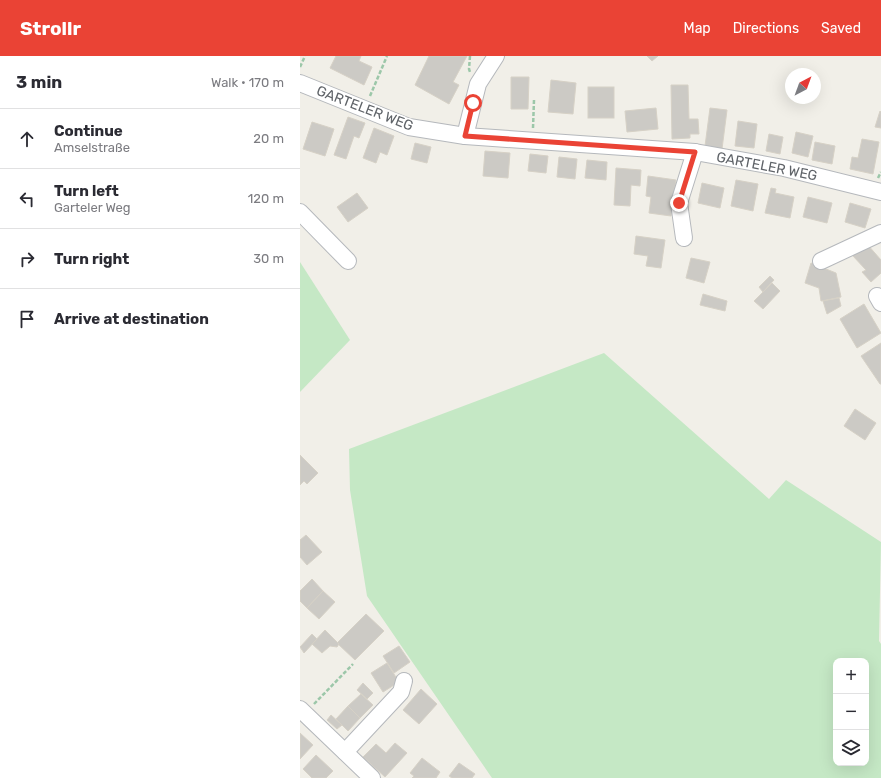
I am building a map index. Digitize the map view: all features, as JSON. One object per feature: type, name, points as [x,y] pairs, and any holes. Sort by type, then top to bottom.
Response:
[{"type":"street","points":[[465,136],[478,84],[496,56]]},
{"type":"street","name":"GARTELER WEG","points":[[300,83],[409,127],[465,136],[695,152],[784,168],[881,192]]},
{"type":"street","points":[[684,238],[679,203],[695,152]]},
{"type":"street","points":[[300,212],[348,261]]},
{"type":"street","points":[[821,261],[881,233]]},
{"type":"street","points":[[345,752],[401,692],[404,681]]},
{"type":"street","points":[[302,711],[372,778]]},
{"type":"path","points":[[300,67],[305,56]]},
{"type":"path","points":[[364,109],[387,56]]},
{"type":"path","points":[[532,141],[534,100]]},
{"type":"path","points":[[302,711],[353,664]]},
{"type":"green space","points":[[300,262],[350,340],[300,392]]},
{"type":"green space","points":[[604,353],[769,499],[786,480],[881,542],[879,641],[881,644],[881,778],[492,778],[367,596],[350,490],[349,449]]},
{"type":"building","points":[[336,56],[361,56],[359,61],[372,67],[364,85],[330,68]]},
{"type":"building","points":[[429,56],[467,56],[453,82],[459,85],[449,104],[415,85]]},
{"type":"building","points":[[647,56],[658,56],[652,61]]},
{"type":"building","points":[[511,77],[529,77],[528,109],[511,109]]},
{"type":"building","points":[[551,80],[576,83],[573,114],[548,112]]},
{"type":"building","points":[[671,85],[688,85],[689,119],[698,119],[699,134],[690,134],[690,138],[672,139]]},
{"type":"building","points":[[588,87],[614,87],[614,118],[588,118]]},
{"type":"building","points":[[656,108],[658,129],[627,132],[625,111]]},
{"type":"building","points":[[710,108],[727,110],[722,149],[705,146]]},
{"type":"building","points":[[880,111],[881,112],[881,128],[875,127]]},
{"type":"building","points":[[348,117],[365,123],[359,138],[354,136],[346,159],[334,155]]},
{"type":"building","points":[[738,121],[757,124],[754,148],[735,146]]},
{"type":"building","points":[[312,122],[334,129],[325,156],[303,149]]},
{"type":"building","points":[[374,128],[394,136],[387,155],[380,152],[376,163],[363,158]]},
{"type":"building","points":[[796,132],[813,136],[808,157],[792,153]]},
{"type":"building","points":[[769,134],[783,137],[780,154],[766,151]]},
{"type":"building","points":[[862,139],[879,142],[873,174],[850,169],[852,157],[858,158]]},
{"type":"building","points":[[815,142],[835,146],[832,164],[812,160]]},
{"type":"building","points":[[415,143],[431,147],[427,163],[411,159]]},
{"type":"building","points":[[485,151],[510,153],[508,178],[483,176]]},
{"type":"building","points":[[530,154],[548,156],[546,173],[528,171]]},
{"type":"building","points":[[559,157],[577,159],[575,179],[557,177]]},
{"type":"building","points":[[587,160],[607,162],[606,180],[585,178]]},
{"type":"building","points":[[616,168],[641,170],[640,186],[631,185],[630,206],[614,205]]},
{"type":"building","points":[[648,176],[676,180],[671,216],[649,213],[651,197],[646,196]]},
{"type":"building","points":[[736,180],[758,184],[753,211],[731,206]]},
{"type":"building","points":[[702,183],[724,188],[720,208],[698,203]]},
{"type":"building","points":[[771,188],[776,189],[775,193],[794,197],[790,218],[765,213]]},
{"type":"building","points":[[357,193],[368,208],[348,222],[337,207]]},
{"type":"building","points":[[808,197],[832,203],[827,223],[803,217]]},
{"type":"building","points":[[850,203],[871,209],[865,228],[845,222]]},
{"type":"building","points":[[636,236],[665,240],[661,268],[646,266],[648,256],[634,254]]},
{"type":"building","points":[[867,244],[881,260],[881,273],[871,282],[862,272],[866,270],[853,256]]},
{"type":"building","points":[[691,258],[710,262],[704,283],[686,278]]},
{"type":"building","points":[[811,263],[836,273],[841,297],[821,301],[819,288],[805,283]]},
{"type":"building","points":[[770,276],[774,280],[763,292],[759,287]]},
{"type":"building","points":[[772,283],[780,291],[763,309],[754,301]]},
{"type":"building","points":[[703,294],[727,301],[725,311],[700,305]]},
{"type":"building","points":[[839,298],[841,306],[827,314],[823,301]]},
{"type":"building","points":[[864,304],[881,333],[857,348],[840,319]]},
{"type":"building","points":[[881,343],[881,384],[880,384],[861,356]]},
{"type":"building","points":[[855,409],[876,423],[865,440],[844,426]]},
{"type":"building","points":[[300,455],[318,473],[307,484],[304,481],[300,485]]},
{"type":"building","points":[[306,535],[322,552],[307,565],[300,557],[300,540]]},
{"type":"building","points":[[312,579],[323,591],[307,608],[300,601],[300,591]]},
{"type":"building","points":[[323,591],[335,602],[319,619],[307,608]]},
{"type":"building","points":[[366,614],[384,631],[355,660],[337,643]]},
{"type":"building","points":[[325,630],[339,644],[337,647],[330,646],[322,653],[312,644]]},
{"type":"building","points":[[312,634],[317,639],[304,653],[300,647]]},
{"type":"building","points":[[399,646],[410,662],[394,673],[383,656]]},
{"type":"building","points":[[387,663],[399,682],[383,692],[371,673]]},
{"type":"building","points":[[363,683],[373,693],[367,699],[357,690]]},
{"type":"building","points":[[421,689],[437,704],[419,724],[403,710]]},
{"type":"building","points":[[361,694],[373,705],[360,718],[348,706]]},
{"type":"building","points":[[348,706],[360,718],[348,731],[336,719]]},
{"type":"building","points":[[331,715],[342,725],[337,729],[327,720]]},
{"type":"building","points":[[300,733],[313,745],[300,759]]},
{"type":"building","points":[[395,743],[407,753],[385,777],[363,757],[376,744],[386,753]]},
{"type":"building","points":[[316,755],[333,771],[326,778],[312,778],[303,769]]},
{"type":"building","points":[[422,758],[440,772],[436,778],[412,778],[414,776],[410,773]]},
{"type":"building","points":[[459,763],[475,774],[472,778],[452,778],[449,776]]},
{"type":"route","points":[[473,103],[465,136],[695,152],[679,203]]}]
